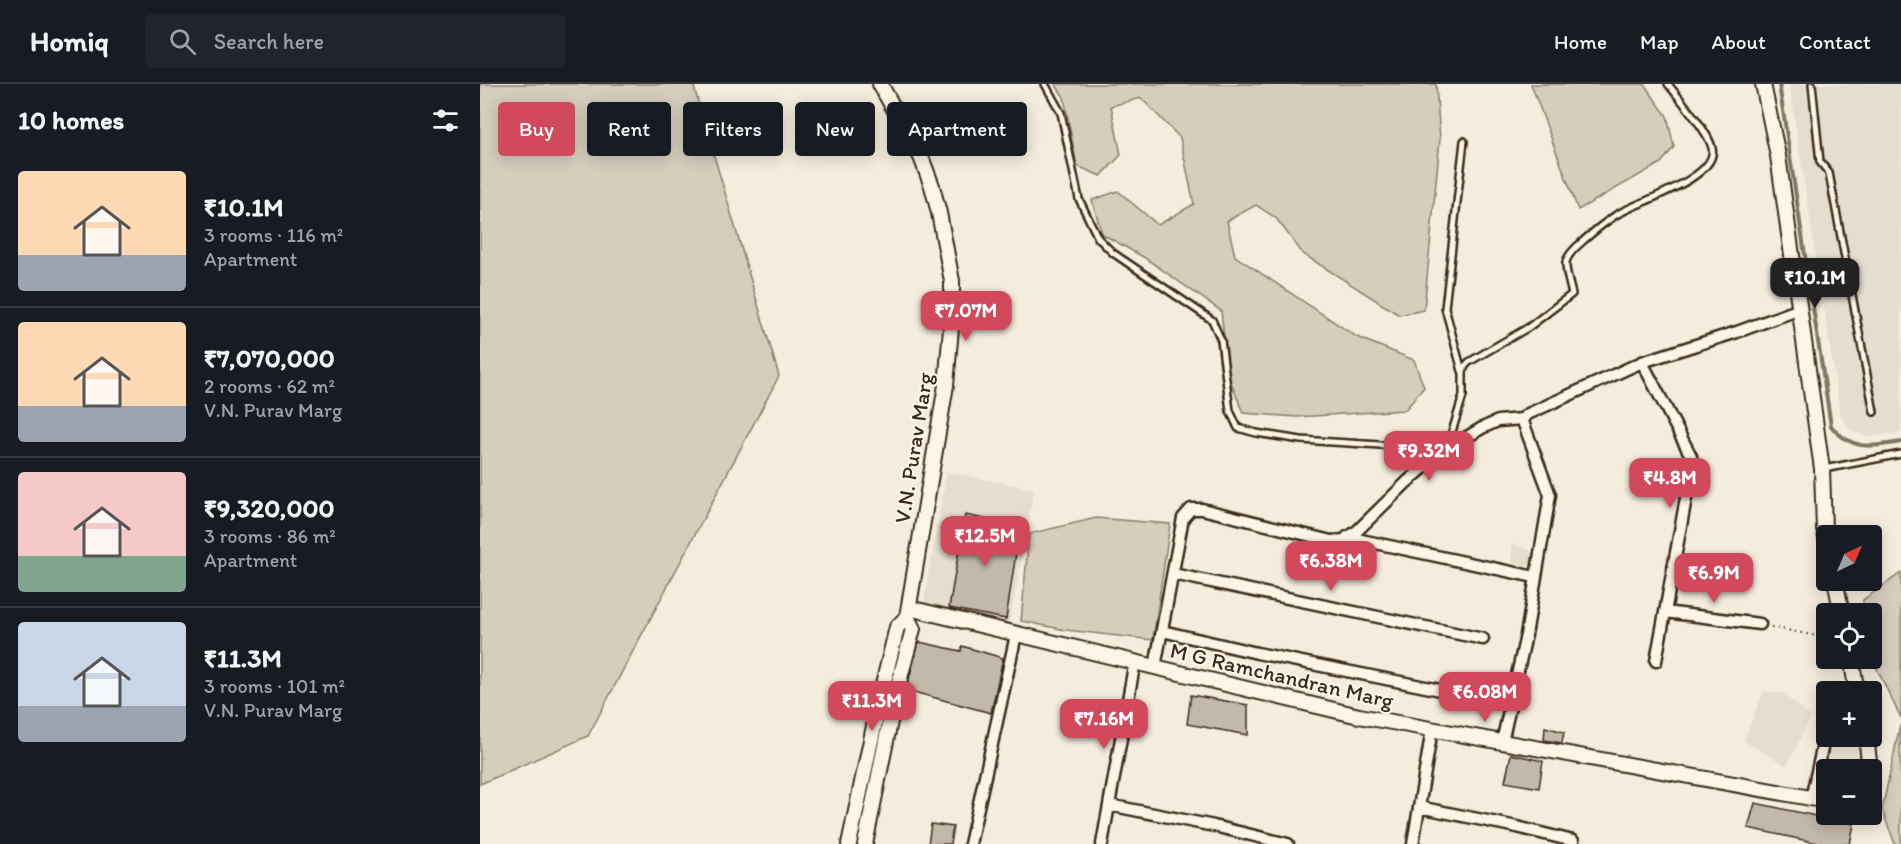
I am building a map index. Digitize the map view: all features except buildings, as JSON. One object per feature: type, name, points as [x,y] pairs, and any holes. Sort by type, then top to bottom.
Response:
[{"type":"street","name":"V.N. Purav Marg","points":[[865,844],[913,629],[908,612],[946,385],[952,317],[952,281],[932,186],[921,156],[880,84]]},
{"type":"street","points":[[1763,84],[1778,156],[1800,309],[1822,469],[1824,525]]},
{"type":"street","points":[[1155,667],[1183,518],[1191,509],[1202,509],[1331,541],[1344,540],[1356,532],[1407,482],[1442,452],[1482,428],[1498,421],[1522,419],[1527,414],[1642,362],[1800,309]]},
{"type":"street","points":[[1642,362],[1691,456],[1691,471],[1656,661]]},
{"type":"street","points":[[1502,742],[1526,635],[1550,495],[1522,419]]},
{"type":"street","points":[[1347,537],[1535,577]]},
{"type":"street","points":[[1173,574],[1483,639]]},
{"type":"street","name":"V.N. Purav Marg","points":[[849,844],[897,627],[908,612]]},
{"type":"street","name":"M G Ramchandran Marg","points":[[908,612],[1135,661],[1359,716],[1816,800]]},
{"type":"street","points":[[1665,612],[1760,624]]},
{"type":"street","points":[[1162,631],[1257,653],[1480,698]]},
{"type":"street","points":[[970,844],[1016,635]]},
{"type":"street","points":[[1102,844],[1135,661]]},
{"type":"street","points":[[881,693],[896,697]]},
{"type":"street","points":[[1413,844],[1432,729]]},
{"type":"street","points":[[1811,799],[1822,747]]},
{"type":"street","points":[[1109,805],[1214,826],[1288,844]]},
{"type":"street","points":[[1419,807],[1517,826],[1573,841]]},
{"type":"street","points":[[857,811],[871,814]]},
{"type":"lane","points":[[1045,84],[1061,113],[1079,199],[1098,238],[1113,254],[1212,320],[1221,340],[1230,411],[1238,428],[1301,440],[1412,447],[1432,443],[1451,435],[1463,396],[1463,372],[1445,308],[1464,141]]},
{"type":"lane","points":[[1463,372],[1469,362],[1529,327],[1572,294],[1566,262],[1575,247],[1582,241],[1616,215],[1692,179],[1709,163],[1712,147],[1668,84]]},
{"type":"lane","points":[[1812,84],[1820,162],[1829,173],[1874,412]]},
{"type":"lane","points":[[1822,469],[1901,454]]},
{"type":"path","points":[[1760,624],[1816,636]]},
{"type":"shaded area","points":[[480,84],[693,84],[698,102],[683,102],[683,156],[714,156],[779,376],[588,736],[480,784]]},
{"type":"shaded area","points":[[1055,84],[1436,84],[1440,139],[1424,310],[1399,315],[1303,254],[1276,218],[1256,205],[1227,221],[1235,256],[1357,337],[1414,360],[1424,387],[1405,410],[1297,417],[1243,413],[1228,374],[1221,311],[1145,258],[1102,234],[1092,200],[1118,191],[1158,225],[1194,204],[1180,138],[1141,98],[1111,106],[1121,155],[1101,176],[1077,166],[1064,97]]},
{"type":"shaded area","points":[[1531,84],[1644,84],[1667,116],[1674,147],[1661,163],[1578,210]]},
{"type":"shaded area","points":[[1789,84],[1901,84],[1901,432],[1869,437],[1851,431],[1841,417]]},
{"type":"shaded area","points":[[947,472],[1034,489],[1010,622],[923,606]]},
{"type":"shaded area","points":[[1096,518],[1170,524],[1153,640],[1066,630],[1021,621],[1029,534]]},
{"type":"shaded area","points":[[1512,543],[1540,555],[1526,567],[1512,563]]},
{"type":"shaded area","points":[[1901,573],[1901,718],[1877,669],[1882,669],[1882,603],[1863,603],[1863,600],[1876,591],[1882,591],[1882,586]]},
{"type":"shaded area","points":[[1763,692],[1782,693],[1811,717],[1787,766],[1744,741]]},
{"type":"shaded area","points":[[1900,725],[1901,844],[1895,844],[1882,810]]},
{"type":"waterway","points":[[1779,84],[1831,426],[1854,443],[1871,446],[1901,442]]}]
